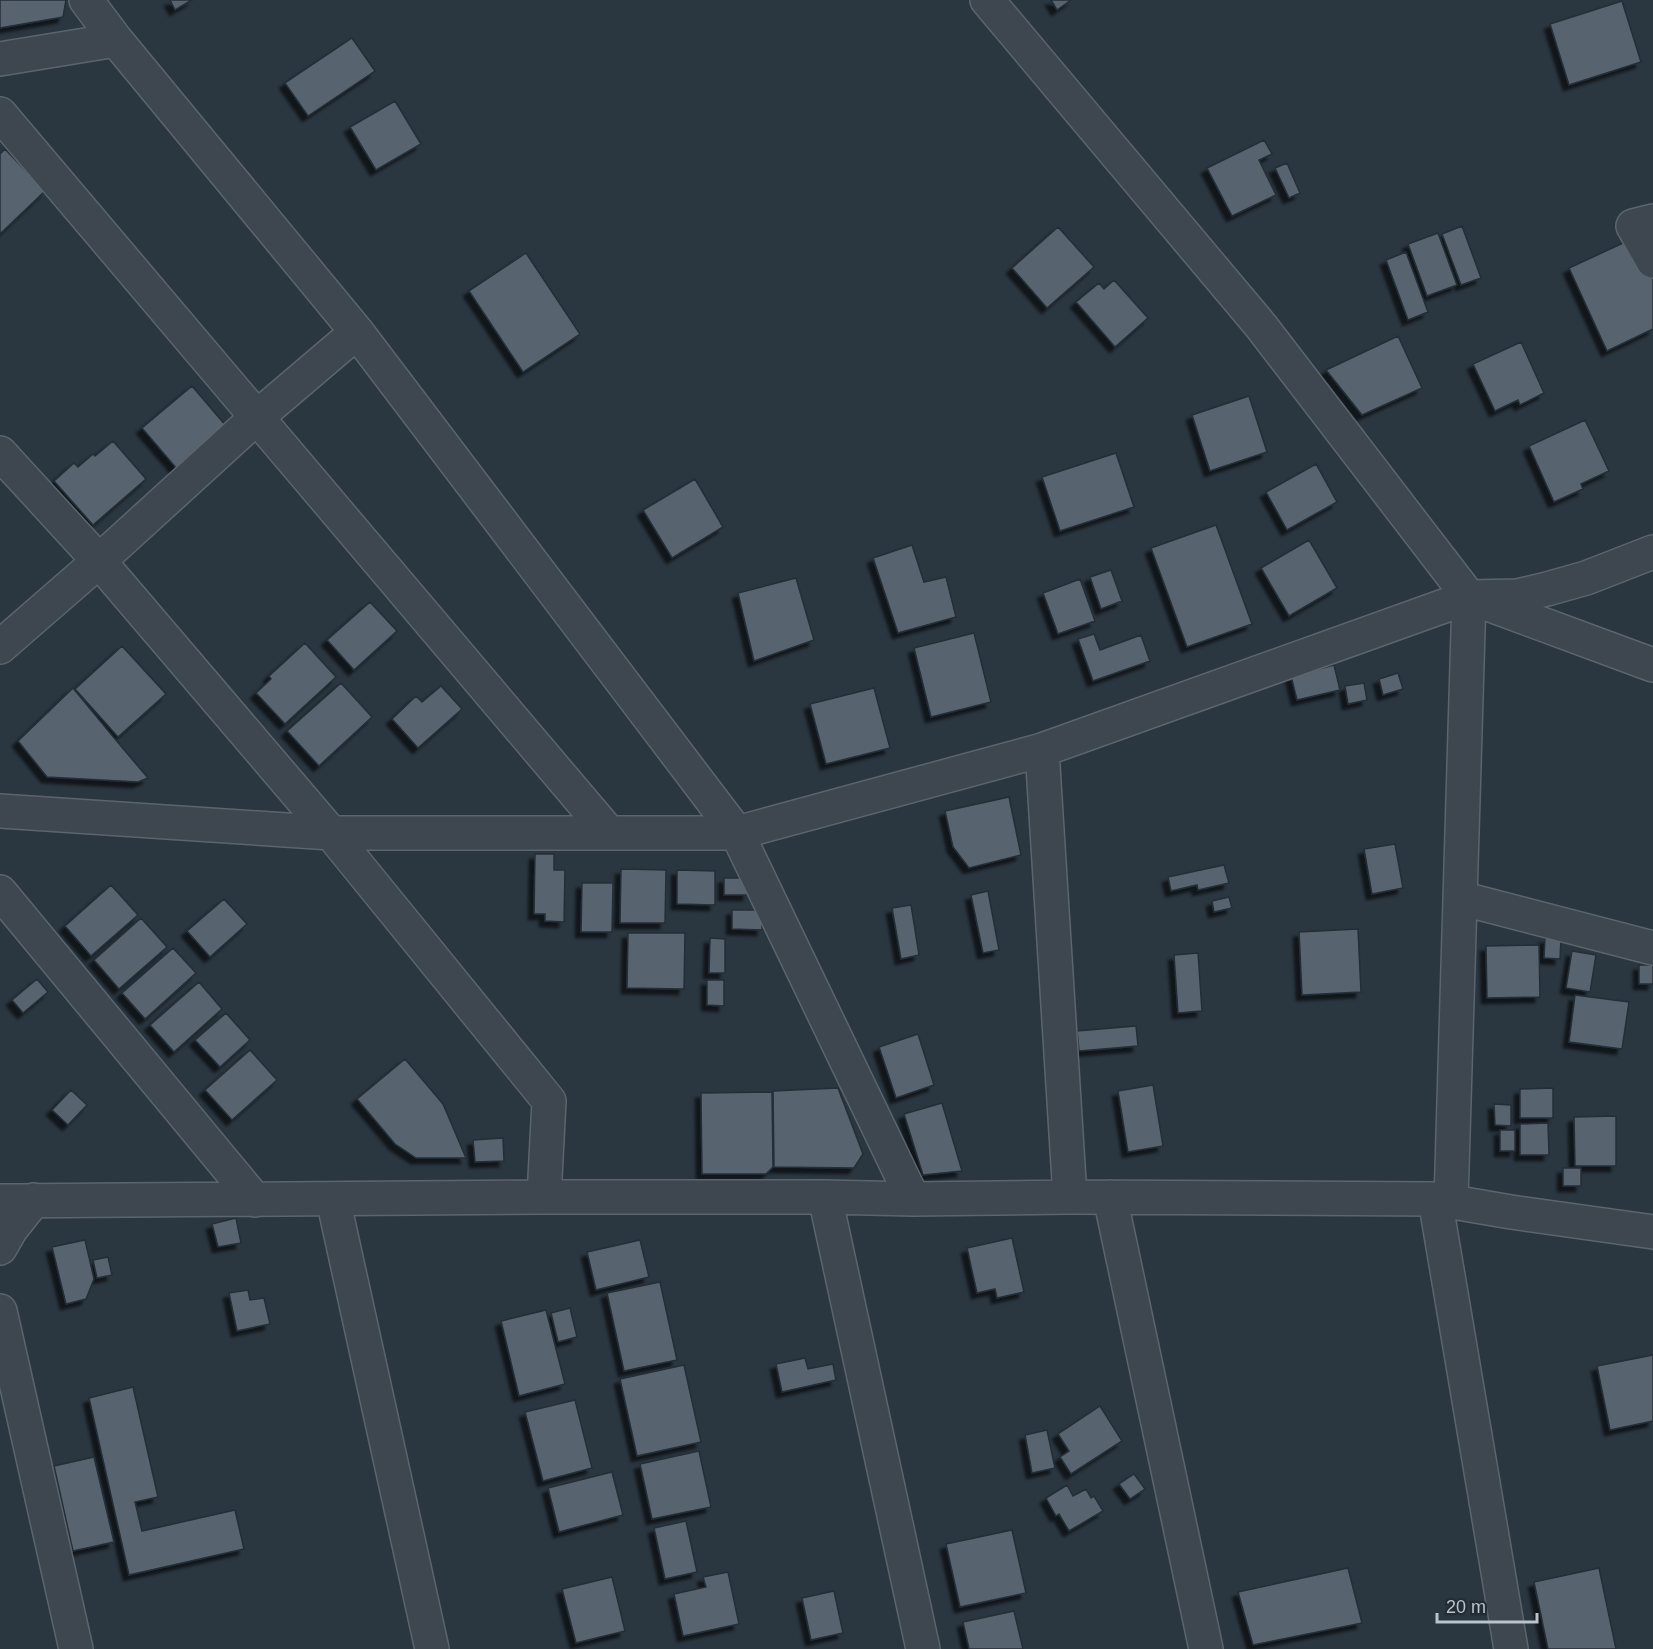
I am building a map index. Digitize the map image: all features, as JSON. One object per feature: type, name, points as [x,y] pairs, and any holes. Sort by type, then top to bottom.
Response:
[{"type":"street","points":[[86,0],[116,40],[357,332],[737,833],[913,1199]]},
{"type":"street","points":[[987,0],[1261,326],[1469,597],[1653,665]]},
{"type":"street","points":[[0,59],[116,40]]},
{"type":"street","points":[[0,114],[609,833]]},
{"type":"street","points":[[1653,221],[1633,226],[1653,261]]},
{"type":"street","points":[[0,648],[256,418],[357,332]]},
{"type":"street","points":[[0,453],[99,561],[331,834],[549,1101],[544,1197]]},
{"type":"street","points":[[0,811],[331,834],[737,833],[1042,750],[1469,597],[1517,596],[1547,589],[1586,578],[1653,552]]},
{"type":"street","points":[[1469,597],[1460,898],[1443,1201],[1511,1649]]},
{"type":"street","points":[[1042,750],[1070,1197]]},
{"type":"street","points":[[0,892],[255,1200]]},
{"type":"street","points":[[1460,898],[1653,948]]},
{"type":"street","points":[[0,1201],[544,1197],[913,1199],[1110,1197],[1443,1201],[1653,1232]]},
{"type":"street","points":[[825,1197],[923,1649]]},
{"type":"street","points":[[1110,1197],[1206,1649]]},
{"type":"street","points":[[333,1199],[432,1649]]},
{"type":"street","points":[[0,1248],[11,1229],[34,1200]]},
{"type":"street","points":[[0,1311],[76,1649]]},
{"type":"building","points":[[0,0],[66,0],[63,17],[0,28]]},
{"type":"building","points":[[170,0],[192,0],[175,10]]},
{"type":"building","points":[[1051,0],[1071,0],[1057,10]]},
{"type":"building","points":[[1622,1],[1641,62],[1569,85],[1550,24]]},
{"type":"building","points":[[352,38],[375,71],[308,116],[285,83]]},
{"type":"building","points":[[395,101],[421,144],[376,170],[350,127]]},
{"type":"building","points":[[1264,140],[1272,154],[1259,160],[1276,195],[1232,216],[1207,168]]},
{"type":"building","points":[[5,149],[45,191],[0,234],[0,154]]},
{"type":"building","points":[[1287,163],[1300,193],[1289,198],[1275,168]]},
{"type":"building","points":[[1462,226],[1481,278],[1461,285],[1442,234]]},
{"type":"building","points":[[1058,227],[1094,267],[1047,308],[1012,268]]},
{"type":"building","points":[[1438,233],[1457,285],[1427,296],[1408,244]]},
{"type":"building","points":[[1634,238],[1653,280],[1653,329],[1607,351],[1569,268]]},
{"type":"building","points":[[1406,252],[1428,312],[1408,320],[1386,260]]},
{"type":"building","points":[[526,253],[580,334],[523,372],[469,291]]},
{"type":"building","points":[[1114,280],[1148,318],[1115,347],[1076,302],[1099,283],[1104,289]]},
{"type":"building","points":[[1398,336],[1422,388],[1362,415],[1326,370]]},
{"type":"building","points":[[1521,342],[1544,393],[1520,405],[1518,400],[1495,411],[1473,364]]},
{"type":"building","points":[[192,386],[227,427],[177,469],[142,428]]},
{"type":"building","points":[[1249,396],[1267,452],[1210,471],[1192,415]]},
{"type":"building","points":[[1585,420],[1609,471],[1581,484],[1583,489],[1554,502],[1529,446]]},
{"type":"building","points":[[113,441],[146,479],[93,525],[54,481],[74,463],[78,467]]},
{"type":"building","points":[[1116,453],[1134,507],[1060,531],[1042,477]]},
{"type":"building","points":[[1316,464],[1337,502],[1287,530],[1266,492]]},
{"type":"building","points":[[695,479],[723,527],[672,558],[643,510]]},
{"type":"building","points":[[1216,525],[1252,624],[1187,647],[1151,548]]},
{"type":"building","points":[[1309,540],[1337,588],[1289,616],[1261,568]]},
{"type":"building","points":[[912,545],[924,582],[946,577],[956,617],[898,633],[873,558]]},
{"type":"building","points":[[1111,570],[1122,601],[1101,609],[1090,577]]},
{"type":"building","points":[[796,578],[814,640],[754,661],[738,593]]},
{"type":"building","points":[[1080,579],[1095,621],[1058,634],[1043,593]]},
{"type":"building","points":[[370,602],[397,631],[354,670],[327,640]]},
{"type":"building","points":[[974,633],[991,702],[931,717],[914,648]]},
{"type":"building","points":[[1094,634],[1100,650],[1141,635],[1150,661],[1093,681],[1078,639]]},
{"type":"building","points":[[305,643],[336,677],[285,724],[256,693],[271,679],[269,676]]},
{"type":"building","points":[[122,646],[166,694],[118,737],[75,689]]},
{"type":"building","points":[[1334,665],[1340,690],[1297,700],[1291,676]]},
{"type":"building","points":[[1398,673],[1403,689],[1383,695],[1379,679]]},
{"type":"building","points":[[341,683],[372,717],[319,766],[287,731]]},
{"type":"building","points":[[1364,683],[1367,700],[1348,704],[1345,686]]},
{"type":"building","points":[[441,686],[462,709],[418,748],[392,719],[416,696],[422,702]]},
{"type":"building","points":[[73,688],[148,778],[138,782],[47,777],[18,741]]},
{"type":"building","points":[[874,688],[890,748],[826,764],[810,704]]},
{"type":"building","points":[[1009,797],[1021,855],[969,868],[953,847],[945,811]]},
{"type":"building","points":[[1395,844],[1403,888],[1372,894],[1364,849]]},
{"type":"building","points":[[535,854],[554,854],[554,870],[565,870],[564,922],[545,921],[545,914],[534,914]]},
{"type":"building","points":[[1224,865],[1229,883],[1198,890],[1197,885],[1171,891],[1168,877]]},
{"type":"building","points":[[621,869],[666,870],[665,923],[620,923]]},
{"type":"building","points":[[677,870],[715,871],[715,905],[677,904]]},
{"type":"building","points":[[724,878],[748,878],[748,895],[724,895]]},
{"type":"building","points":[[582,883],[613,883],[612,932],[581,932]]},
{"type":"building","points":[[111,885],[138,915],[91,956],[65,926]]},
{"type":"building","points":[[988,891],[999,950],[983,953],[971,895]]},
{"type":"building","points":[[1229,897],[1232,908],[1214,912],[1212,901]]},
{"type":"building","points":[[224,899],[247,924],[210,957],[187,931]]},
{"type":"building","points":[[911,905],[919,955],[901,959],[892,908]]},
{"type":"building","points":[[732,910],[762,910],[762,930],[732,929]]},
{"type":"building","points":[[141,918],[167,947],[119,989],[94,960]]},
{"type":"building","points":[[1358,929],[1361,992],[1302,995],[1299,932]]},
{"type":"building","points":[[628,933],[685,933],[684,989],[627,988]]},
{"type":"building","points":[[710,938],[725,939],[725,973],[709,973]]},
{"type":"building","points":[[1545,938],[1561,939],[1560,959],[1544,958]]},
{"type":"building","points":[[1539,945],[1540,997],[1487,998],[1486,946]]},
{"type":"building","points":[[173,948],[196,973],[145,1019],[122,993]]},
{"type":"building","points":[[1572,951],[1596,955],[1590,992],[1566,988]]},
{"type":"building","points":[[1198,953],[1202,1011],[1178,1013],[1174,955]]},
{"type":"building","points":[[1639,965],[1653,965],[1653,984],[1639,984]]},
{"type":"building","points":[[37,979],[48,992],[23,1013],[12,1000]]},
{"type":"building","points":[[707,980],[724,980],[724,1006],[707,1005]]},
{"type":"building","points":[[199,982],[222,1009],[174,1052],[150,1025]]},
{"type":"building","points":[[1575,995],[1629,1002],[1622,1049],[1569,1042]]},
{"type":"building","points":[[226,1013],[250,1040],[220,1067],[195,1040]]},
{"type":"building","points":[[1136,1026],[1138,1046],[1079,1051],[1077,1031]]},
{"type":"building","points":[[918,1034],[934,1085],[896,1098],[879,1047]]},
{"type":"building","points":[[250,1050],[277,1080],[232,1120],[205,1090]]},
{"type":"building","points":[[405,1059],[443,1104],[466,1158],[416,1158],[395,1144],[357,1099]]},
{"type":"building","points":[[1153,1085],[1163,1146],[1128,1152],[1118,1091]]},
{"type":"building","points":[[838,1088],[863,1154],[854,1168],[774,1167],[773,1091]]},
{"type":"building","points":[[1553,1088],[1553,1118],[1520,1118],[1520,1089]]},
{"type":"building","points":[[71,1090],[87,1105],[68,1125],[52,1110]]},
{"type":"building","points":[[772,1092],[773,1167],[766,1174],[702,1174],[701,1093]]},
{"type":"building","points":[[942,1103],[962,1171],[923,1175],[904,1114]]},
{"type":"building","points":[[1494,1104],[1511,1105],[1511,1126],[1495,1125]]},
{"type":"building","points":[[1616,1116],[1616,1166],[1575,1166],[1574,1117]]},
{"type":"building","points":[[1548,1123],[1549,1155],[1520,1155],[1520,1124]]},
{"type":"building","points":[[1500,1130],[1515,1130],[1515,1151],[1500,1151]]},
{"type":"building","points":[[503,1138],[504,1161],[475,1162],[473,1140]]},
{"type":"building","points":[[1563,1168],[1581,1168],[1581,1186],[1563,1186]]},
{"type":"building","points":[[236,1218],[241,1243],[218,1247],[212,1224]]},
{"type":"building","points":[[1012,1238],[1024,1292],[997,1298],[995,1289],[977,1293],[967,1248]]},
{"type":"building","points":[[85,1240],[94,1279],[86,1299],[66,1304],[52,1247]]},
{"type":"building","points":[[640,1240],[649,1277],[596,1290],[587,1252]]},
{"type":"building","points":[[108,1257],[112,1275],[97,1278],[93,1260]]},
{"type":"building","points":[[660,1282],[677,1360],[624,1371],[607,1293]]},
{"type":"building","points":[[248,1290],[250,1300],[264,1298],[270,1324],[237,1331],[229,1293]]},
{"type":"building","points":[[570,1308],[577,1337],[558,1342],[551,1313]]},
{"type":"building","points":[[546,1310],[565,1384],[519,1396],[501,1321]]},
{"type":"building","points":[[1653,1355],[1653,1421],[1610,1430],[1597,1366]]},
{"type":"building","points":[[805,1358],[808,1369],[833,1364],[836,1380],[782,1392],[776,1364]]},
{"type":"building","points":[[684,1365],[701,1442],[637,1456],[620,1379]]},
{"type":"building","points":[[133,1387],[158,1497],[135,1502],[142,1531],[235,1510],[244,1549],[129,1575],[89,1398]]},
{"type":"building","points":[[575,1400],[592,1468],[543,1481],[525,1412]]},
{"type":"building","points":[[1100,1406],[1122,1441],[1071,1474],[1060,1457],[1069,1451],[1058,1434]]},
{"type":"building","points":[[1047,1430],[1055,1468],[1032,1473],[1025,1435]]},
{"type":"building","points":[[699,1451],[711,1507],[652,1519],[640,1464]]},
{"type":"building","points":[[94,1457],[114,1542],[73,1551],[54,1466]]},
{"type":"building","points":[[612,1472],[623,1515],[559,1532],[548,1488]]},
{"type":"building","points":[[1134,1474],[1145,1489],[1130,1499],[1119,1484]]},
{"type":"building","points":[[1067,1485],[1073,1496],[1086,1489],[1091,1498],[1094,1496],[1103,1511],[1069,1531],[1059,1514],[1056,1516],[1046,1498]]},
{"type":"building","points":[[686,1521],[697,1572],[665,1579],[654,1528]]},
{"type":"building","points":[[1012,1530],[1026,1593],[960,1607],[946,1544]]},
{"type":"building","points":[[1348,1568],[1362,1623],[1253,1645],[1238,1592]]},
{"type":"building","points":[[1599,1568],[1616,1649],[1548,1649],[1534,1582]]},
{"type":"building","points":[[728,1572],[739,1624],[683,1636],[674,1594],[706,1587],[703,1577]]},
{"type":"building","points":[[612,1577],[625,1631],[576,1643],[562,1589]]},
{"type":"building","points":[[834,1591],[843,1633],[811,1640],[802,1598]]},
{"type":"building","points":[[1014,1611],[1023,1649],[969,1649],[963,1622]]}]
